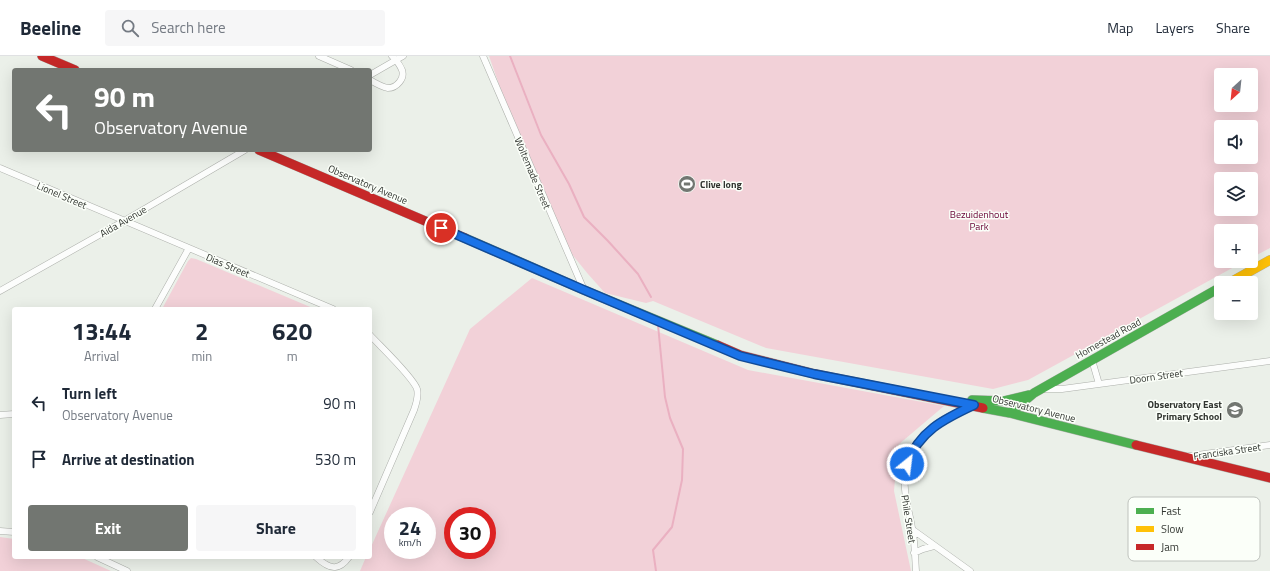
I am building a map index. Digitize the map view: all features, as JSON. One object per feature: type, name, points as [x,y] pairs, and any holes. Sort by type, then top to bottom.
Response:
[{"type":"main road","points":[[42,56],[70,68]]},
{"type":"main road","name":"Observatory Avenue","points":[[264,152],[740,356],[814,374],[951,400],[1010,413],[1270,478]]},
{"type":"main road","points":[[1241,276],[1270,260]]},
{"type":"main road","name":"Homestead Road","points":[[1010,413],[1038,391],[1214,291]]},
{"type":"main road","points":[[951,400],[1004,401],[1038,391]]},
{"type":"street","points":[[319,56],[346,68]]},
{"type":"street","points":[[372,74],[394,58],[402,56]]},
{"type":"street","name":"Woltemade Street","points":[[483,56],[584,290]]},
{"type":"street","points":[[372,81],[388,88],[394,87],[398,84],[403,73],[394,58]]},
{"type":"street","name":"Aida Avenue","points":[[0,291],[242,152]]},
{"type":"street","name":"Lionel Street","points":[[0,168],[124,221]]},
{"type":"street","name":"Dias Street","points":[[124,221],[327,307]]},
{"type":"street","points":[[156,307],[189,248]]},
{"type":"street","points":[[372,337],[411,380],[418,391],[418,397],[414,410],[372,507]]},
{"type":"street","points":[[1092,360],[1099,384]]},
{"type":"street","name":"Doorn Street","points":[[1038,391],[1270,361]]},
{"type":"street","name":"Phile Street","points":[[916,571],[912,530],[904,489],[905,474],[910,455],[921,439],[938,422],[974,405]]},
{"type":"street","points":[[0,415],[12,414]]},
{"type":"street","name":"Franciska Street","points":[[1184,457],[1270,445]]},
{"type":"street","points":[[912,530],[970,571]]},
{"type":"street","points":[[0,531],[12,532]]},
{"type":"street","points":[[914,553],[934,546]]},
{"type":"street","points":[[101,559],[127,571]]},
{"type":"street","points":[[318,559],[333,570],[343,568],[348,559]]},
{"type":"green space","name":"Bezuidenhout Park","points":[[489,56],[1270,56],[1270,248],[1258,254],[1258,224],[1214,224],[1214,268],[1232,268],[1218,276],[1214,276],[1214,278],[1028,380],[993,389],[766,348],[653,301],[646,303],[605,293],[562,242],[504,99]]},
{"type":"green space","points":[[191,258],[196,259],[310,307],[163,307]]},
{"type":"green space","points":[[532,278],[748,370],[944,406],[898,445],[894,491],[911,571],[360,571],[365,559],[372,559],[372,545],[384,518],[384,559],[436,559],[436,507],[389,507],[470,329]]},
{"type":"green space","points":[[0,537],[12,539],[12,559],[84,559],[111,571],[0,571]]},
{"type":"waterway","points":[[510,56],[541,135],[569,184],[584,217],[638,274],[651,297]]},
{"type":"waterway","points":[[656,571],[653,550],[672,527],[682,480],[683,449],[670,418],[665,397],[658,325]]},
{"type":"traffic: fast","points":[[465,238],[584,290],[717,345]]},
{"type":"traffic: fast","points":[[1010,413],[1034,393],[1214,291]]},
{"type":"traffic: fast","points":[[972,400],[1004,401],[1029,395]]},
{"type":"traffic: fast","points":[[983,408],[1010,413],[1136,445]]},
{"type":"traffic: slow","points":[[1241,276],[1270,260]]},
{"type":"traffic: jam","points":[[42,56],[70,68]]},
{"type":"traffic: jam","points":[[264,152],[465,238]]},
{"type":"traffic: jam","points":[[717,345],[740,355],[815,374],[983,408]]},
{"type":"traffic: jam","points":[[1136,445],[1270,478]]},
{"type":"place","name":"Clive long","points":[[687,184]]},
{"type":"place","name":"Observatory East Primary School","points":[[1235,410]]},
{"type":"route","points":[[441,228],[740,356],[814,374],[974,405],[938,422],[921,439],[910,455],[907,464]]}]
